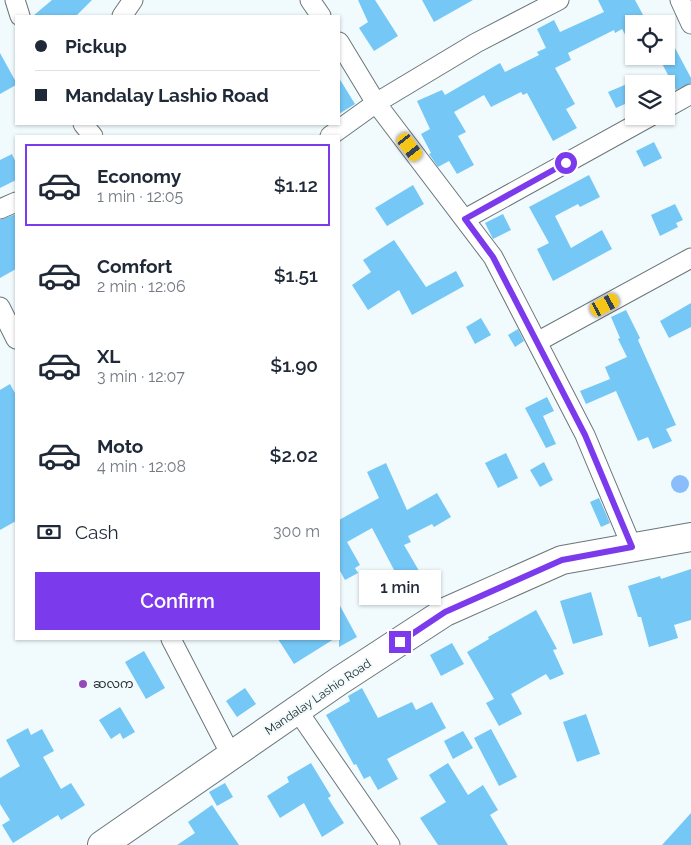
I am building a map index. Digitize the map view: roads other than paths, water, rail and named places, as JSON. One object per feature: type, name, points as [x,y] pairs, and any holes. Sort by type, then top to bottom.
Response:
[{"type":"highway","name":"Mandalay Lashio Road","points":[[102,845],[298,710],[445,612],[562,560],[691,537]]},
{"type":"street","points":[[15,0],[20,15]]},
{"type":"street","points":[[123,15],[133,0]]},
{"type":"street","points":[[310,0],[320,15]]},
{"type":"street","points":[[331,135],[376,104],[476,43],[559,0]]},
{"type":"street","points":[[680,0],[691,24]]},
{"type":"street","points":[[340,44],[376,104],[493,257],[585,435],[632,547]]},
{"type":"street","points":[[675,103],[691,94]]},
{"type":"street","points":[[465,219],[635,125]]},
{"type":"street","points":[[0,210],[15,202]]},
{"type":"street","points":[[536,342],[691,258]]},
{"type":"street","points":[[0,307],[15,337]]},
{"type":"street","points":[[172,640],[232,755]]},
{"type":"street","points":[[298,710],[384,840],[390,845]]},
{"type":"water","points":[[680,475],[686,478],[689,484],[686,490],[680,493],[674,490],[671,484],[674,478]]},
{"type":"place","name":"ဆလက","points":[[83,684]]}]
